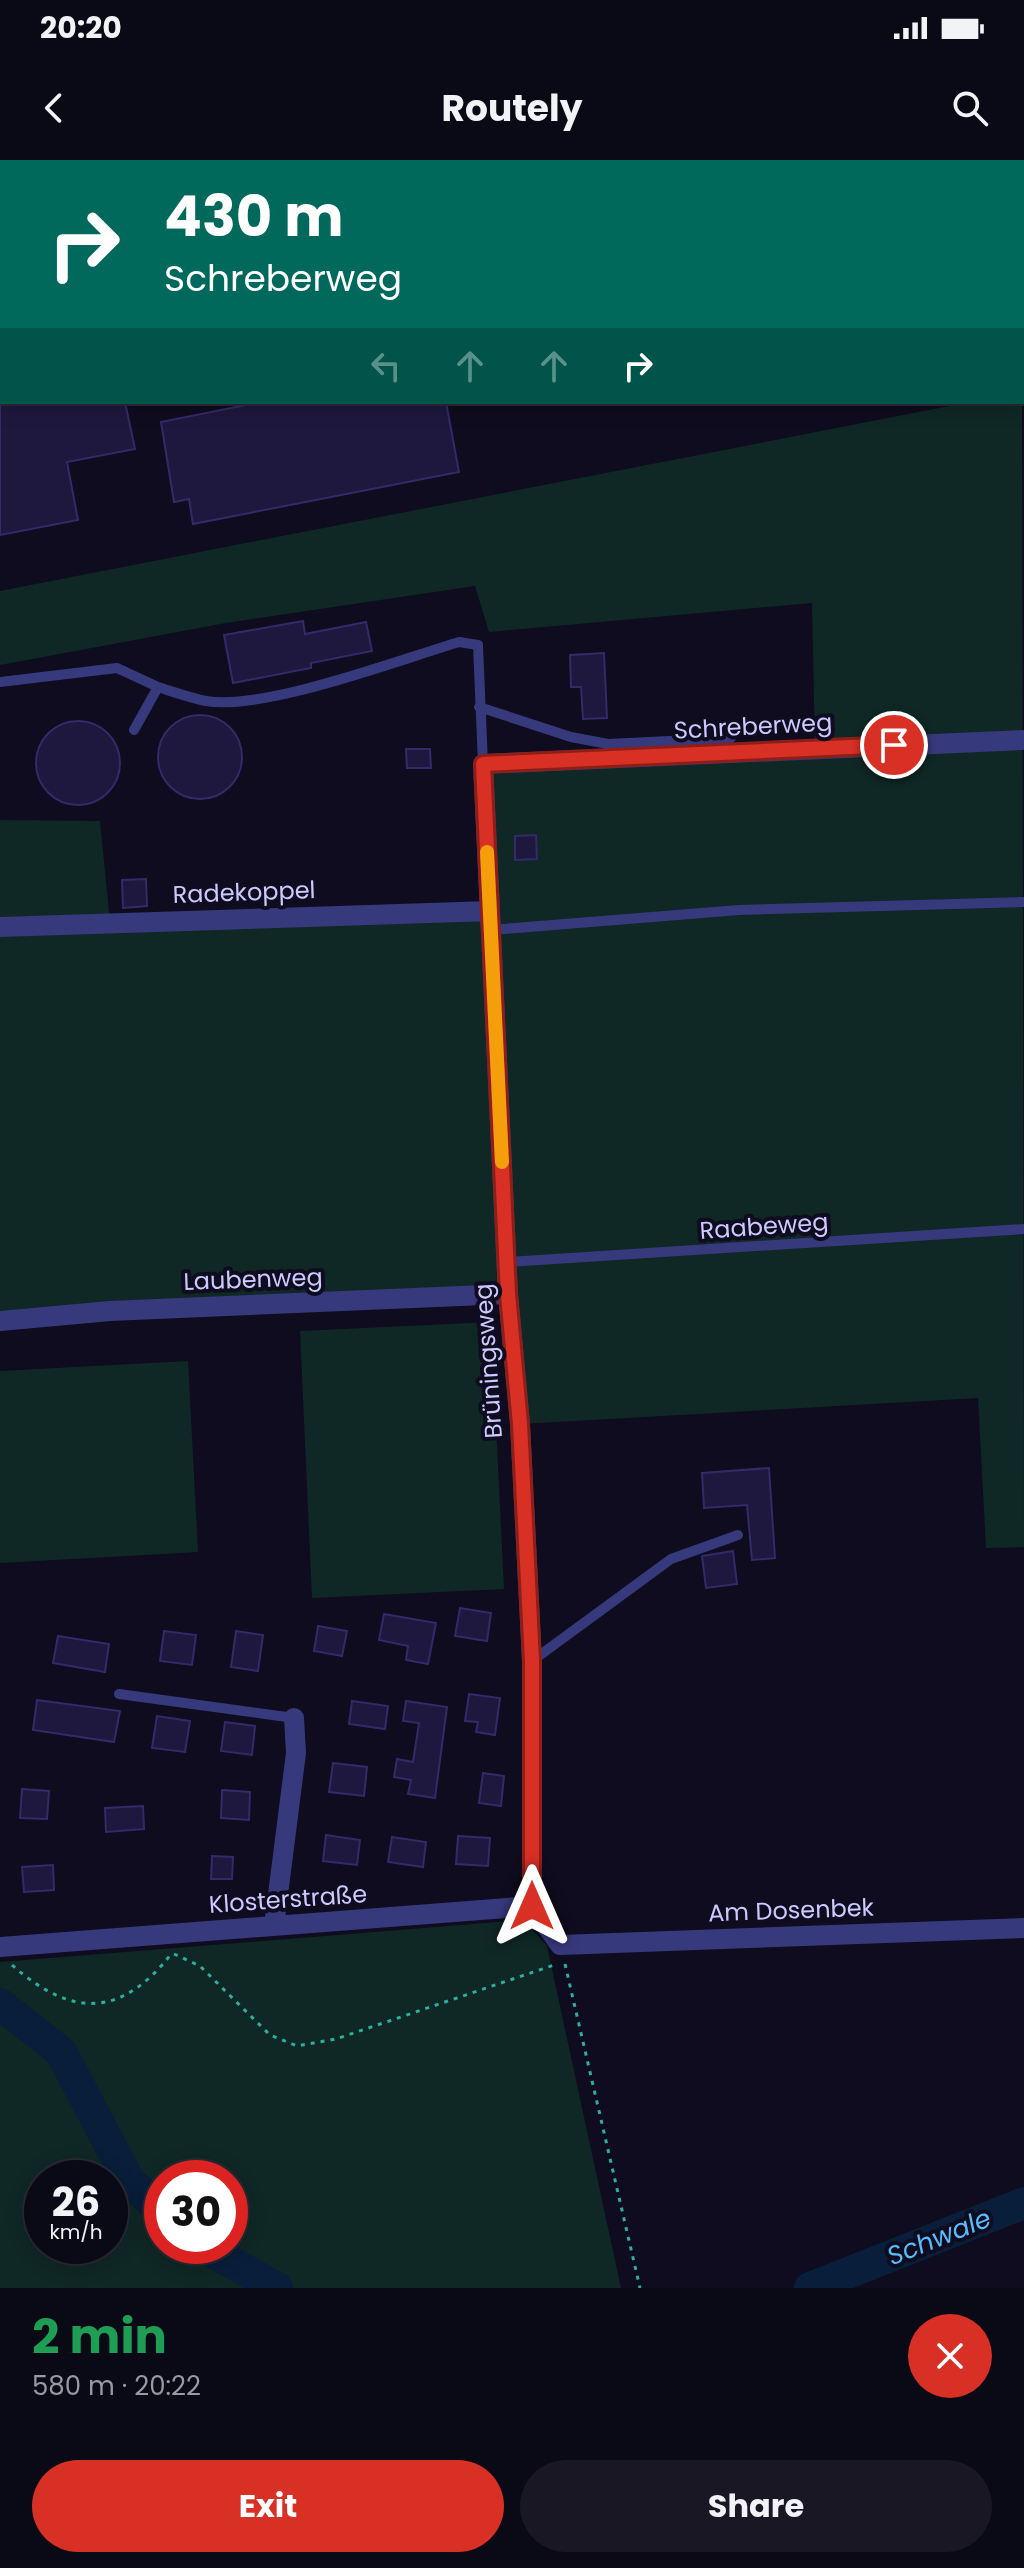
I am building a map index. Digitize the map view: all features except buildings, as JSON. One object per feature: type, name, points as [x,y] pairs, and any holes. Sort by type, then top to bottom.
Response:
[{"type":"street","name":"Schreberweg","points":[[483,764],[1024,740]]},
{"type":"street","name":"Brüningsweg","points":[[483,764],[508,1294],[520,1424],[532,1661],[532,1906]]},
{"type":"street","name":"Radekoppel","points":[[0,927],[490,920]]},
{"type":"street","name":"Laubenweg","points":[[0,1321],[110,1311],[508,1294]]},
{"type":"street","points":[[274,1926],[296,1753],[294,1718]]},
{"type":"street","name":"Klosterstraße","points":[[4,1955],[169,1943],[274,1926],[532,1906]]},
{"type":"street","points":[[532,1906],[562,1954]]},
{"type":"street","name":"Am Dosenbek","points":[[562,1954],[1024,1928]]},
{"type":"lane","points":[[0,682],[117,668],[158,687],[207,701],[235,702],[306,688],[459,642],[478,645],[483,764]]},
{"type":"lane","points":[[134,730],[158,687]]},
{"type":"lane","points":[[479,707],[571,737],[608,744],[731,738]]},
{"type":"lane","points":[[490,920],[1024,902]]},
{"type":"lane","name":"Raabeweg","points":[[507,1262],[1024,1229]]},
{"type":"lane","points":[[532,1661],[671,1559],[738,1535]]},
{"type":"lane","points":[[119,1694],[294,1718]]},
{"type":"path","points":[[4,1955],[27,1979],[72,2001],[101,2006],[126,1997],[145,1983],[169,1943],[200,1966],[270,2035],[297,2046],[336,2039],[562,1954],[640,2288]]},
{"type":"green space","points":[[960,404],[1022,404],[1024,1547],[986,1548],[978,1398],[520,1424],[508,1295],[0,1321],[0,820],[100,821],[110,922],[490,911],[483,764],[815,749],[812,603],[489,632],[475,586],[226,623],[0,665],[0,591]]},
{"type":"green space","points":[[491,1322],[504,1589],[312,1598],[300,1331]]},
{"type":"green space","points":[[188,1361],[198,1552],[0,1563],[0,1371]]},
{"type":"green space","points":[[524,1920],[547,1946],[621,2288],[0,2288],[0,1962]]},
{"type":"waterway","name":"Schwale","points":[[0,2004],[61,2052],[129,2181],[144,2195]]},
{"type":"waterway","name":"Schwale","points":[[810,2288],[1024,2203]]},
{"type":"waterway","name":"Schwale","points":[[234,2264],[277,2288]]},
{"type":"slow traffic","points":[[487,852],[502,1162]]},
{"type":"route","points":[[532,1906],[532,1661],[520,1424],[508,1294],[483,764],[894,745]]}]
